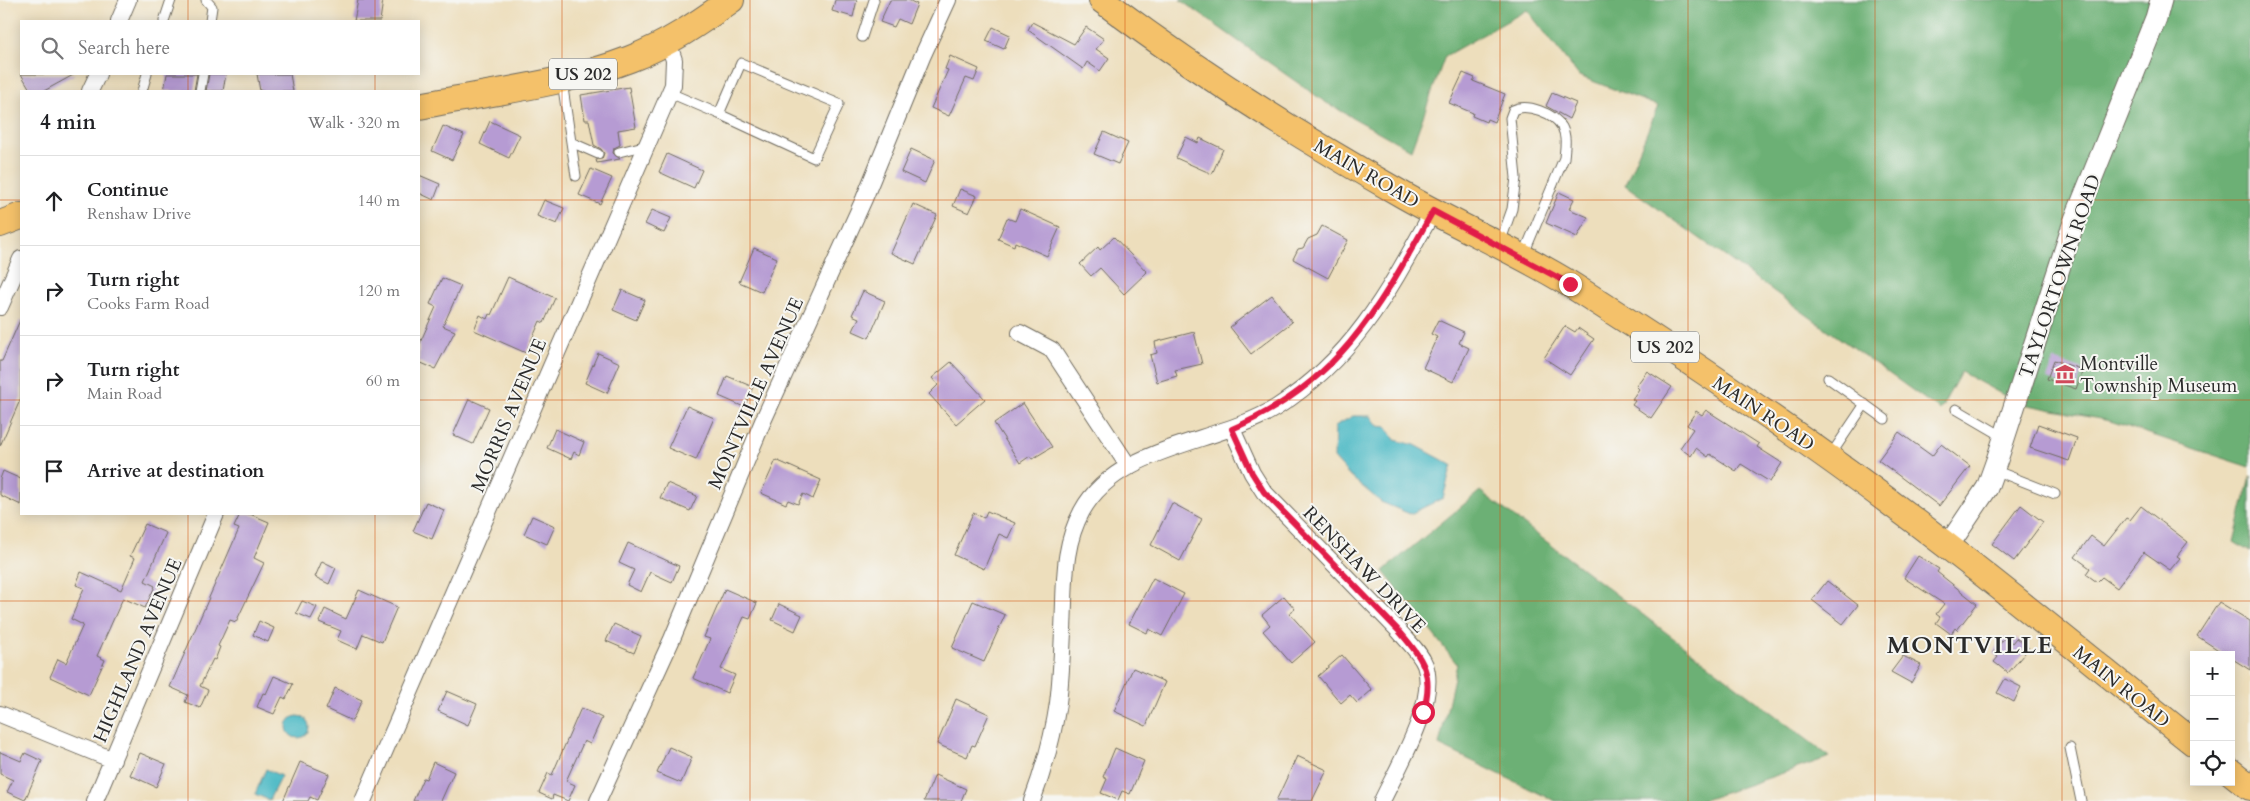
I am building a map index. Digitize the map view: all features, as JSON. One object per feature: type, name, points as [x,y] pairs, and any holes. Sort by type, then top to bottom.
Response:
[{"type":"main road","name":"US 202","points":[[420,106],[562,79],[631,59],[668,42],[695,26],[731,0]]},
{"type":"main road","name":"MAIN ROAD","points":[[1102,0],[1193,67],[1272,117],[1396,192],[1522,258],[1586,295],[1743,398],[1829,458],[1948,546],[2192,741]]},
{"type":"main road","points":[[0,224],[20,216]]},
{"type":"main road","points":[[2235,775],[2250,787]]},
{"type":"street","points":[[119,20],[128,0]]},
{"type":"street","name":"MONTVILLE AVENUE","points":[[598,801],[672,639],[763,421],[864,199],[922,57],[948,0]]},
{"type":"street","name":"TAYLORTOWN ROAD","points":[[1948,546],[1986,488],[2005,437],[2074,222],[2156,18],[2161,0]]},
{"type":"street","name":"MORRIS AVENUE","points":[[363,801],[670,93],[673,85],[674,60],[668,42]]},
{"type":"street","points":[[90,90],[98,75]]},
{"type":"street","points":[[1032,801],[1052,738],[1058,702],[1065,567],[1070,538],[1082,510],[1105,483],[1129,467],[1160,452],[1232,429],[1257,418],[1307,386],[1358,335],[1387,294],[1433,211]]},
{"type":"street","points":[[0,307],[5,285],[20,261]]},
{"type":"street","points":[[1020,333],[1052,350],[1129,467]]},
{"type":"street","name":"RENSHAW DRIVE","points":[[1232,429],[1252,473],[1264,492],[1399,631],[1425,665],[1428,689],[1425,706],[1382,801]]},
{"type":"street","name":"HIGHLAND AVENUE","points":[[95,801],[216,515]]},
{"type":"street","points":[[0,714],[112,760]]},
{"type":"lane","points":[[164,20],[171,0]]},
{"type":"lane","points":[[206,0],[212,7],[210,20]]},
{"type":"lane","points":[[862,37],[874,0]]},
{"type":"lane","points":[[670,93],[814,158],[839,104],[741,63],[719,114]]},
{"type":"lane","points":[[142,90],[147,75]]},
{"type":"lane","points":[[200,90],[203,75]]},
{"type":"lane","points":[[562,79],[573,143],[576,176]]},
{"type":"lane","points":[[1498,245],[1512,209],[1516,178],[1510,118],[1513,110],[1519,107],[1544,112],[1561,126],[1566,141],[1564,158],[1522,258]]},
{"type":"lane","points":[[573,143],[598,154]]},
{"type":"lane","points":[[619,152],[648,145]]},
{"type":"lane","points":[[1828,378],[1885,419]]},
{"type":"lane","points":[[1829,458],[1865,404]]},
{"type":"lane","points":[[1956,409],[2005,437]]},
{"type":"lane","points":[[1993,470],[2056,494]]},
{"type":"lane","points":[[2070,748],[2081,801]]},
{"type":"green space","points":[[1180,0],[2250,0],[2250,467],[2110,421],[2018,403],[1961,372],[1940,410],[1625,185],[1658,106],[1579,76],[1527,10],[1445,56],[1411,150],[1325,102]]},
{"type":"green space","points":[[2250,477],[2250,552],[2234,542]]},
{"type":"green space","points":[[1480,491],[1830,757],[1701,801],[1555,801],[1439,745],[1457,664],[1383,571]]},
{"type":"water","points":[[1353,416],[1371,416],[1378,426],[1387,427],[1395,440],[1415,445],[1452,465],[1443,498],[1410,514],[1381,502],[1351,477],[1334,458],[1335,426]]},
{"type":"water","points":[[298,716],[306,719],[309,727],[306,735],[298,738],[290,735],[287,727],[290,719]]},
{"type":"water","points":[[266,769],[281,776],[269,800],[255,794]]},
{"type":"building","points":[[358,0],[383,0],[380,20],[354,20]]},
{"type":"building","points":[[835,0],[857,0],[853,17],[832,11]]},
{"type":"building","points":[[890,0],[908,0],[917,4],[909,24],[898,19],[894,27],[880,22]]},
{"type":"building","points":[[1032,22],[1074,44],[1086,27],[1104,39],[1096,49],[1109,58],[1100,71],[1087,62],[1083,69],[1028,30]]},
{"type":"building","points":[[993,27],[1010,35],[1004,49],[986,41]]},
{"type":"building","points":[[950,56],[979,69],[974,81],[966,78],[949,116],[931,108],[948,70],[945,69]]},
{"type":"building","points":[[1463,73],[1475,78],[1473,81],[1505,94],[1494,122],[1487,119],[1486,122],[1472,116],[1473,113],[1449,103]]},
{"type":"building","points":[[22,75],[73,75],[46,90],[30,90]]},
{"type":"building","points":[[167,75],[197,75],[194,90],[164,90]]},
{"type":"building","points":[[209,75],[226,75],[223,90],[206,90]]},
{"type":"building","points":[[257,75],[290,75],[293,90],[260,90]]},
{"type":"building","points":[[629,87],[636,127],[618,130],[620,145],[614,148],[613,153],[620,159],[597,163],[596,160],[602,159],[604,153],[594,145],[589,120],[585,120],[581,95]]},
{"type":"building","points":[[1552,93],[1576,103],[1569,119],[1546,106]]},
{"type":"building","points":[[490,121],[520,135],[509,158],[480,144]]},
{"type":"building","points":[[443,126],[464,135],[452,160],[432,151]]},
{"type":"building","points":[[1104,132],[1128,143],[1118,164],[1094,154]]},
{"type":"building","points":[[1186,137],[1198,143],[1200,138],[1223,149],[1212,174],[1176,158]]},
{"type":"building","points":[[911,149],[935,160],[925,183],[901,172]]},
{"type":"building","points":[[667,154],[702,170],[694,188],[659,172]]},
{"type":"building","points":[[591,169],[612,178],[600,204],[579,195]]},
{"type":"building","points":[[420,175],[440,184],[434,200],[420,193]]},
{"type":"building","points":[[960,189],[977,196],[969,213],[953,206]]},
{"type":"building","points":[[1559,192],[1574,199],[1569,209],[1588,217],[1577,237],[1546,223]]},
{"type":"building","points":[[544,200],[564,208],[557,224],[537,216]]},
{"type":"building","points":[[913,204],[937,215],[915,264],[891,253]]},
{"type":"building","points":[[1020,209],[1060,227],[1047,256],[1015,242],[1014,246],[998,239],[1007,218],[1015,221]]},
{"type":"building","points":[[652,210],[671,218],[664,233],[645,224]]},
{"type":"building","points":[[1322,226],[1348,240],[1328,278],[1293,259],[1298,249],[1303,248],[1308,239],[1317,235]]},
{"type":"building","points":[[1114,237],[1147,272],[1124,294],[1100,268],[1091,276],[1080,264],[1098,247],[1100,250]]},
{"type":"building","points":[[754,248],[777,258],[762,292],[739,282]]},
{"type":"building","points":[[508,277],[555,298],[544,323],[540,321],[526,353],[474,330],[480,315],[487,319],[489,314],[491,315]]},
{"type":"building","points":[[442,278],[461,286],[443,326],[455,331],[435,369],[420,362],[420,343],[436,307],[430,304]]},
{"type":"building","points":[[622,290],[645,300],[636,320],[613,310]]},
{"type":"building","points":[[863,291],[885,301],[869,338],[853,331],[859,318],[852,315]]},
{"type":"building","points":[[1272,295],[1292,322],[1251,354],[1230,327]]},
{"type":"building","points":[[20,320],[20,400],[0,446],[0,361],[2,361]]},
{"type":"building","points":[[1438,320],[1464,332],[1459,343],[1469,348],[1453,382],[1423,368],[1437,337],[1431,334]]},
{"type":"building","points":[[1565,326],[1575,332],[1578,328],[1594,339],[1570,375],[1544,358]]},
{"type":"building","points":[[1194,332],[1202,364],[1175,370],[1177,376],[1157,382],[1150,355],[1157,353],[1155,342]]},
{"type":"building","points":[[598,353],[620,363],[607,393],[585,383]]},
{"type":"building","name":"Montville Township Museum","points":[[2054,360],[2083,370],[2076,389],[2047,379]]},
{"type":"building","points":[[951,362],[985,399],[956,424],[929,394],[938,385],[932,378]]},
{"type":"building","points":[[1647,371],[1672,387],[1651,418],[1632,405],[1635,401],[1632,399],[1639,389],[1636,386]]},
{"type":"building","points":[[727,376],[753,387],[744,407],[719,396]]},
{"type":"building","points":[[469,399],[489,408],[473,444],[453,435]]},
{"type":"building","points":[[1023,403],[1052,447],[1032,459],[1030,456],[1020,463],[994,423]]},
{"type":"building","points":[[687,406],[714,418],[696,460],[668,448]]},
{"type":"building","points":[[1706,410],[1759,444],[1757,447],[1782,463],[1770,482],[1741,464],[1736,471],[1710,454],[1708,457],[1696,448],[1691,456],[1680,448],[1693,429],[1687,425],[1696,411],[1702,415]]},
{"type":"building","points":[[2038,424],[2077,438],[2069,461],[2030,448]]},
{"type":"building","points":[[555,429],[584,442],[579,455],[574,452],[571,459],[547,448]]},
{"type":"building","points":[[1899,432],[1932,456],[1941,444],[1970,466],[1939,506],[1878,460]]},
{"type":"building","points":[[776,460],[821,480],[813,499],[803,494],[798,504],[788,500],[786,504],[761,493]]},
{"type":"building","points":[[3,471],[20,479],[20,505],[0,495],[0,479]]},
{"type":"building","points":[[667,483],[697,496],[690,511],[660,498]]},
{"type":"building","points":[[426,502],[444,510],[432,539],[413,531]]},
{"type":"building","points":[[1172,503],[1202,519],[1180,561],[1151,545]]},
{"type":"building","points":[[2021,505],[2043,522],[2014,561],[1992,544]]},
{"type":"building","points":[[2141,506],[2188,542],[2177,556],[2180,558],[2170,570],[2144,552],[2117,588],[2102,577],[2097,582],[2086,574],[2090,568],[2075,557],[2091,536],[2104,546],[2126,518],[2130,520]]},
{"type":"building","points":[[987,511],[1015,523],[1008,538],[999,534],[984,569],[954,555],[973,513],[984,518]]},
{"type":"building","points":[[240,515],[252,515],[269,522],[254,558],[264,563],[236,622],[230,620],[218,646],[220,647],[215,660],[213,659],[200,686],[208,690],[200,708],[185,702],[188,695],[170,687],[239,529],[234,527]]},
{"type":"building","points":[[532,516],[555,526],[547,544],[524,534]]},
{"type":"building","points":[[145,524],[166,533],[145,581],[155,586],[145,608],[123,598],[97,656],[105,660],[89,695],[50,677],[58,659],[66,663],[83,625],[71,619],[84,588],[76,585],[81,572],[121,590],[135,558],[130,556]]},
{"type":"building","points":[[628,543],[679,566],[672,582],[650,572],[641,592],[627,585],[634,570],[619,563]]},
{"type":"building","points":[[1918,556],[1939,569],[1937,572],[1977,604],[1957,630],[1955,628],[1951,634],[1936,623],[1940,617],[1936,614],[1944,604],[1904,578]]},
{"type":"building","points":[[322,561],[336,568],[329,584],[315,577]]},
{"type":"building","points":[[1153,578],[1184,594],[1162,636],[1149,629],[1147,633],[1129,624]]},
{"type":"building","points":[[1827,581],[1858,605],[1843,624],[1812,600]]},
{"type":"building","points":[[725,589],[757,603],[750,619],[744,617],[721,669],[735,675],[727,693],[693,678],[710,639],[704,637]]},
{"type":"building","points":[[359,590],[397,607],[382,642],[363,634],[357,649],[337,640],[341,631],[319,622],[325,609],[346,619]]},
{"type":"building","points":[[1284,596],[1295,609],[1289,613],[1315,642],[1291,663],[1263,631],[1270,625],[1262,615]]},
{"type":"building","points":[[302,601],[317,607],[311,619],[296,613]]},
{"type":"building","points":[[973,601],[1005,615],[984,662],[952,648]]},
{"type":"building","points":[[2219,602],[2250,621],[2250,670],[2235,661],[2235,651],[2220,651],[2197,636]]},
{"type":"building","points":[[779,604],[802,615],[795,631],[772,620]]},
{"type":"building","points":[[259,621],[274,628],[268,642],[253,635]]},
{"type":"building","points":[[614,624],[641,636],[634,653],[606,641]]},
{"type":"building","points":[[2005,637],[2012,643],[2016,638],[2029,648],[2008,673],[1994,662],[1998,657],[1993,653]]},
{"type":"building","points":[[1342,655],[1372,690],[1357,703],[1350,695],[1341,703],[1318,676]]},
{"type":"building","points":[[1903,656],[1921,665],[1911,683],[1891,672]]},
{"type":"building","points":[[1133,668],[1165,682],[1146,726],[1114,711]]},
{"type":"building","points":[[274,676],[293,684],[286,699],[282,697],[274,714],[257,707],[263,693],[266,694]]},
{"type":"building","points":[[2005,679],[2021,687],[2014,702],[1997,693]]},
{"type":"building","points":[[335,688],[362,700],[352,721],[326,709]]},
{"type":"building","points":[[447,691],[477,704],[468,725],[438,711]]},
{"type":"building","points":[[956,699],[989,714],[975,746],[972,745],[967,757],[937,744]]},
{"type":"building","points":[[581,708],[602,718],[590,744],[584,741],[566,781],[575,785],[568,801],[553,795],[552,799],[539,793],[548,773],[552,775]]},
{"type":"building","points":[[669,747],[692,757],[681,783],[657,773]]},
{"type":"building","points":[[1115,748],[1144,761],[1130,794],[1122,791],[1118,800],[1101,793],[1107,779],[1103,777]]},
{"type":"building","points":[[0,752],[21,761],[25,753],[42,761],[25,800],[7,792],[13,780],[0,774]]},
{"type":"building","points":[[140,753],[166,764],[156,787],[130,775]]},
{"type":"building","points":[[1297,756],[1327,770],[1312,801],[1276,801]]},
{"type":"building","points":[[300,762],[329,774],[317,800],[310,797],[308,801],[283,801]]},
{"type":"building","points":[[433,762],[454,772],[441,801],[413,801],[423,778],[426,779]]},
{"type":"building","points":[[935,775],[966,789],[961,801],[924,801]]},
{"type":"place","name":"Montville Township Museum","points":[[2065,374]]},
{"type":"district","name":"MONTVILLE","points":[[1970,645]]},
{"type":"route","points":[[1423,712],[1427,701],[1428,677],[1425,665],[1419,655],[1399,631],[1264,492],[1252,473],[1232,429],[1278,406],[1307,386],[1358,335],[1387,294],[1433,211],[1570,284]]}]
